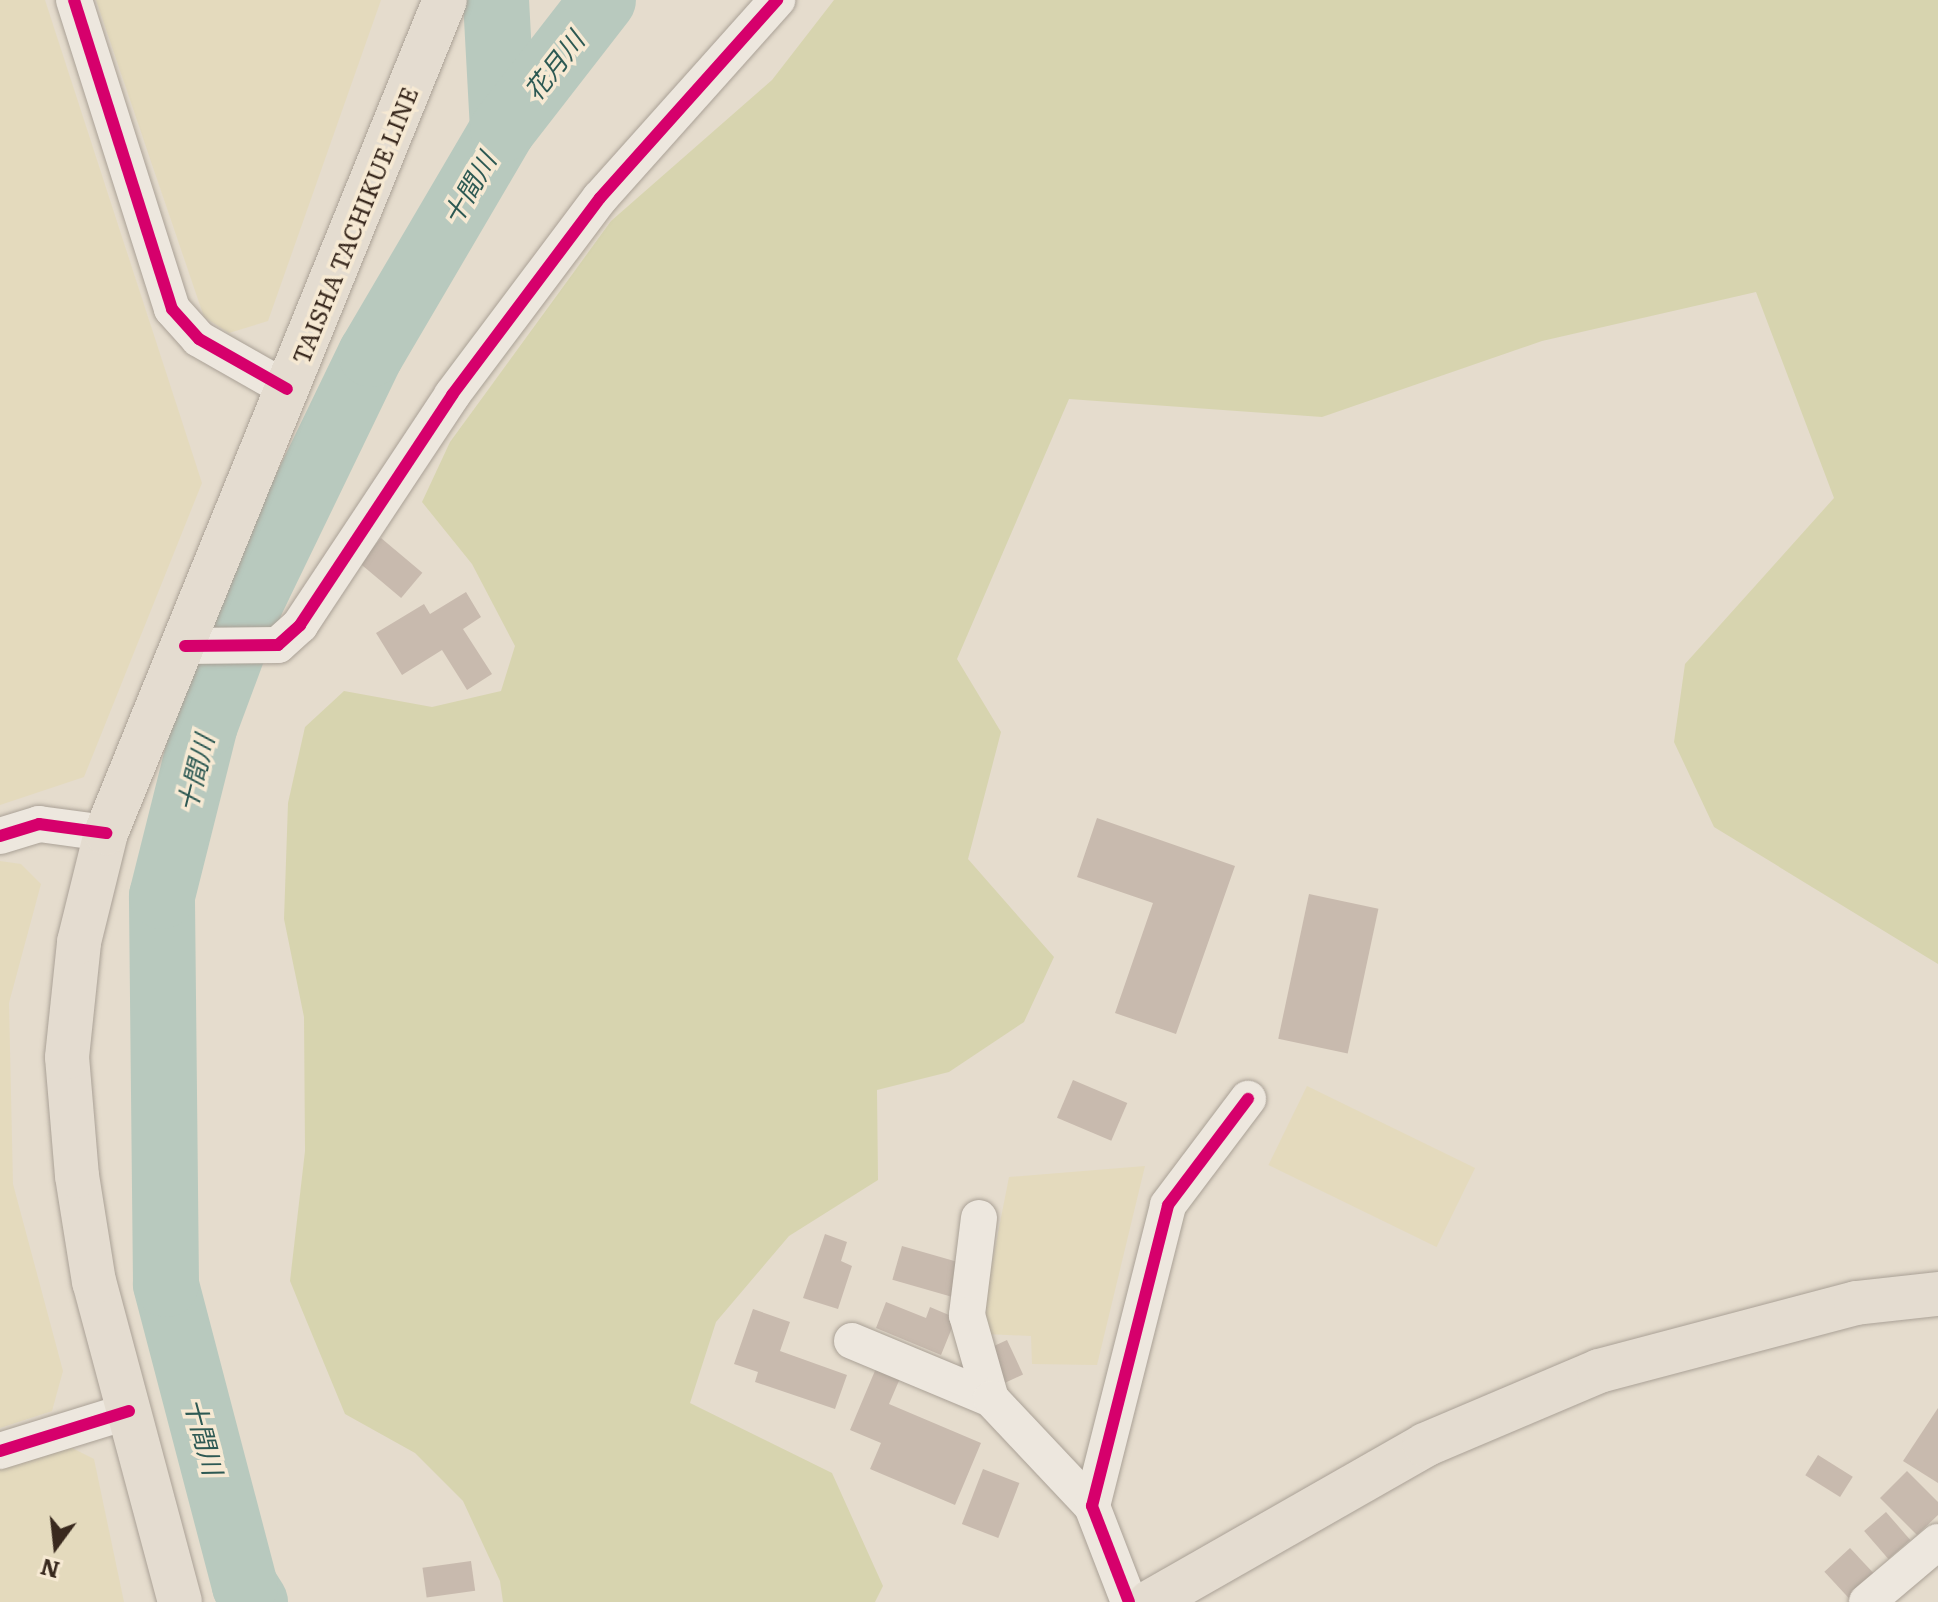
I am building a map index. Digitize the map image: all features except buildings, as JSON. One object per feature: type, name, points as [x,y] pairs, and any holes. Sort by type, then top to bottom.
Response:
[{"type":"main road","name":"TAISHA TACHIKUE LINE","points":[[180,1602],[94,1282],[77,1176],[67,1057],[79,942],[106,833],[185,646],[445,0]]},
{"type":"main road","points":[[1150,1602],[1425,1445],[1599,1371],[1856,1303],[1938,1294]]},
{"type":"street","points":[[74,0],[172,309],[199,339],[287,389]]},
{"type":"street","points":[[185,646],[278,645],[300,625],[452,395],[600,198],[777,0]]},
{"type":"street","points":[[0,836],[39,824],[106,833]]},
{"type":"street","points":[[1092,1506],[1168,1205],[1248,1099]]},
{"type":"street","points":[[979,1218],[967,1315],[991,1399]]},
{"type":"street","points":[[852,1341],[991,1399],[1092,1506],[1129,1602]]},
{"type":"street","points":[[0,1451],[129,1411]]},
{"type":"street","points":[[1867,1602],[1938,1542]]},
{"type":"shaded area","points":[[0,0],[45,0],[202,483],[84,777],[0,805]]},
{"type":"shaded area","points":[[96,0],[381,0],[268,321],[229,333],[204,317]]},
{"type":"shaded area","points":[[834,0],[1938,0],[1938,964],[1714,827],[1674,742],[1685,664],[1834,498],[1756,292],[1542,341],[1322,417],[1069,399],[957,659],[1001,732],[968,859],[1054,957],[1024,1022],[949,1072],[877,1090],[878,1180],[789,1236],[716,1322],[690,1403],[832,1473],[883,1586],[875,1602],[503,1602],[500,1581],[463,1501],[415,1453],[345,1414],[290,1281],[305,1151],[304,1017],[284,919],[288,803],[305,727],[344,691],[432,707],[501,691],[515,646],[472,564],[422,502],[450,442],[611,221],[772,80]]},
{"type":"shaded area","points":[[0,861],[21,864],[41,884],[9,1003],[13,1184],[63,1371],[52,1411],[0,1428]]},
{"type":"shaded area","points":[[1307,1086],[1475,1168],[1436,1247],[1268,1165]]},
{"type":"shaded area","points":[[1145,1166],[1097,1365],[1032,1364],[1031,1336],[986,1334],[985,1299],[1009,1177]]},
{"type":"shaded area","points":[[68,1446],[94,1459],[124,1602],[0,1602],[0,1468]]},
{"type":"waterway","name":"十間川","points":[[496,0],[503,129]]},
{"type":"waterway","name":"十間川","points":[[255,1602],[245,1586],[166,1284],[162,896],[205,725],[250,604],[371,354],[503,129],[603,0]]},
{"type":"cycle path","points":[[74,0],[172,309],[199,339],[287,389]]},
{"type":"cycle path","points":[[185,646],[278,645],[300,625],[452,395],[600,198],[777,0]]},
{"type":"cycle path","points":[[0,836],[39,824],[106,833]]},
{"type":"cycle path","points":[[1129,1602],[1092,1506],[1168,1205],[1248,1099]]},
{"type":"cycle path","points":[[0,1451],[129,1411]]},
{"type":"water label","name":"花月川","points":[[553,65]]}]
